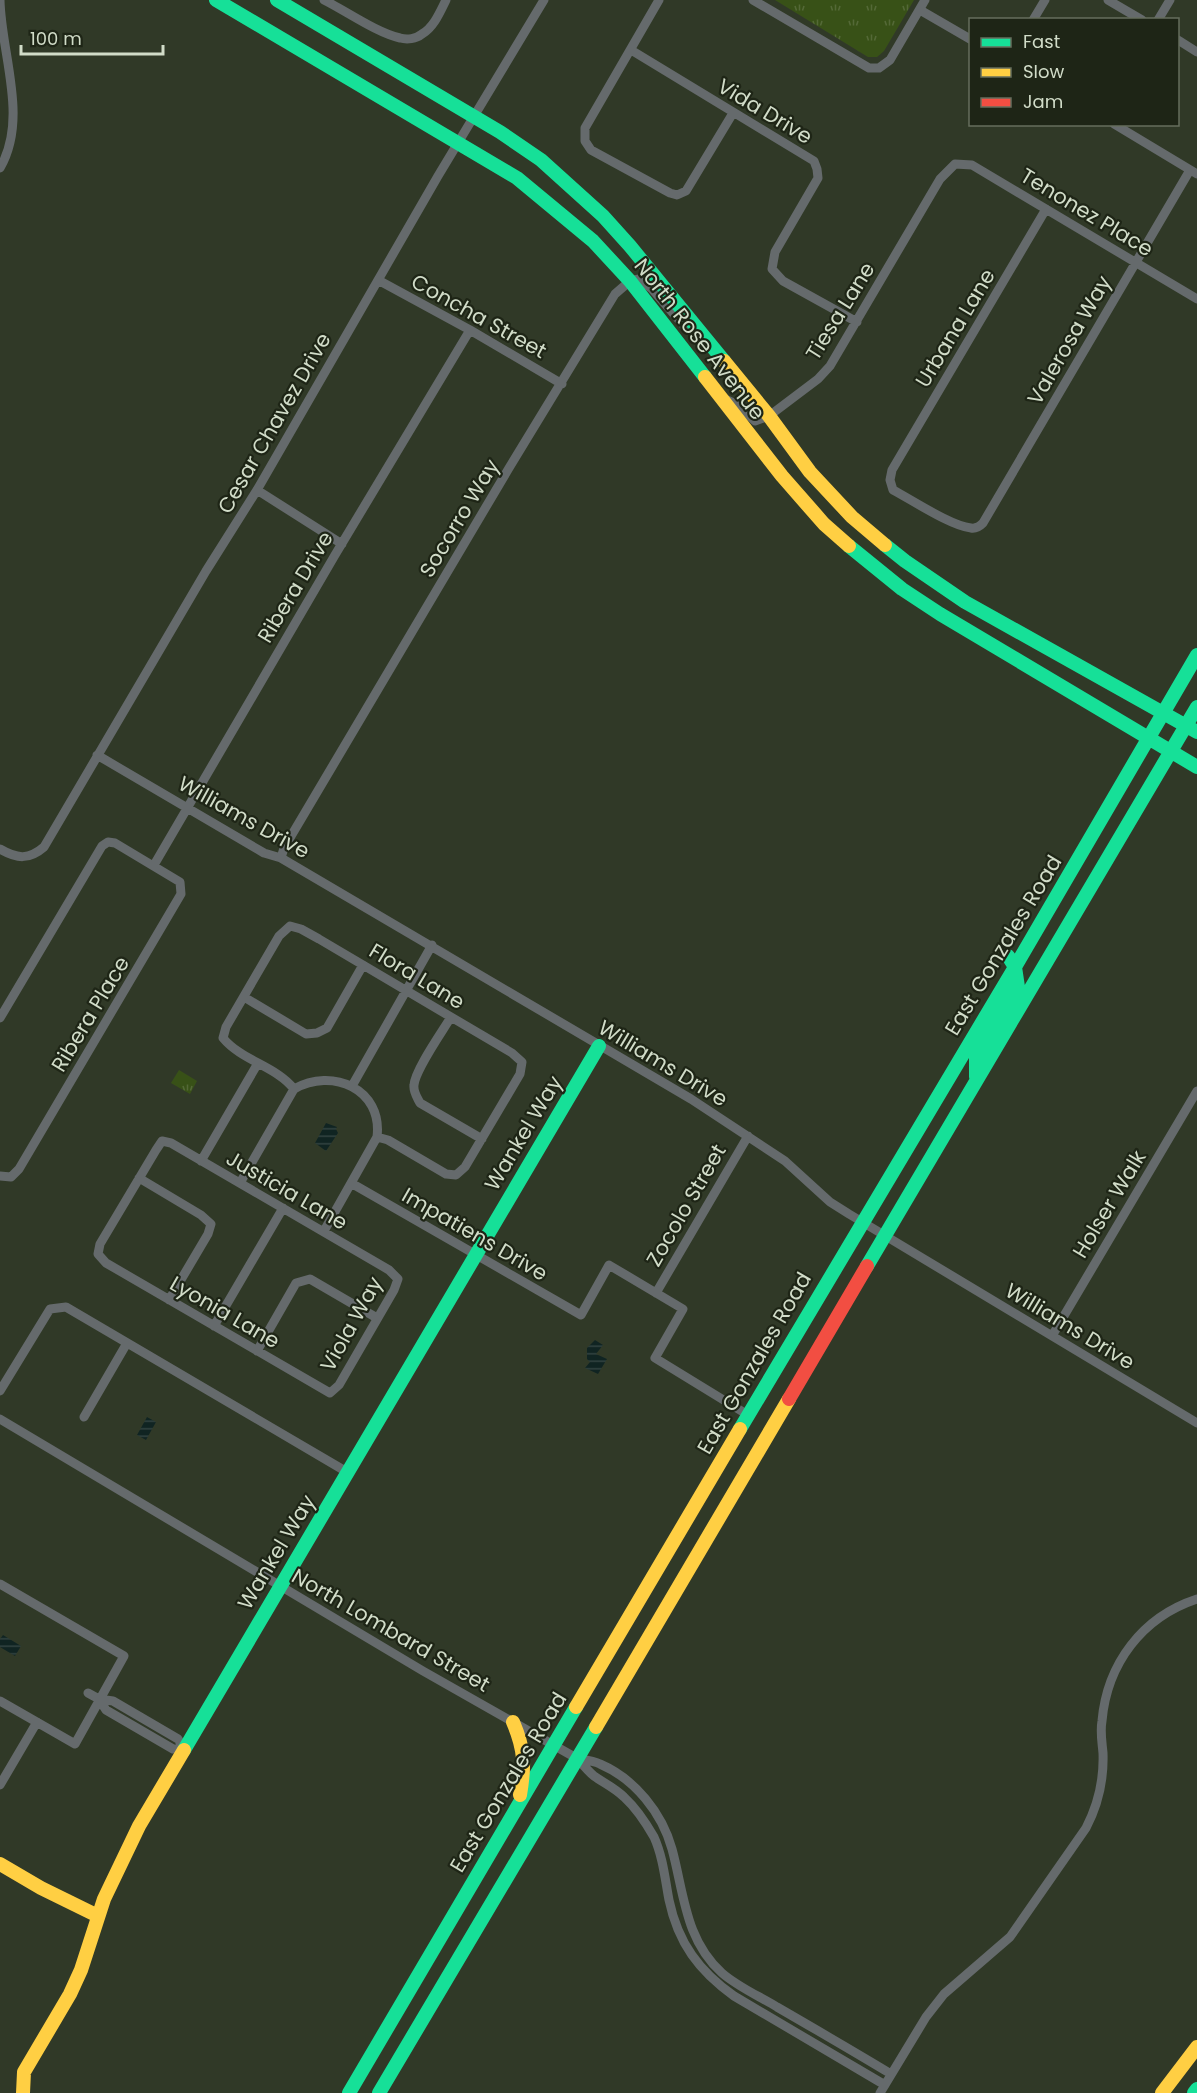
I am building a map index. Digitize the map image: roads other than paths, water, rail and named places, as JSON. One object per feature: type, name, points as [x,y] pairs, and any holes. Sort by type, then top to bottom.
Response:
[{"type":"main road","name":"North Rose Avenue","points":[[216,0],[517,178],[593,241],[630,281],[782,476],[842,541],[902,590],[1192,764]]},
{"type":"main road","name":"North Rose Avenue","points":[[277,0],[474,115],[541,159],[578,192],[630,246],[769,416],[810,472],[852,517],[905,561],[958,598],[1191,729]]},
{"type":"main road","name":"East Gonzales Road","points":[[349,2093],[862,1222],[1011,962],[1197,655]]},
{"type":"main road","points":[[379,2093],[578,1759],[976,1077],[1170,752],[1191,729],[1197,707]]},
{"type":"main road","points":[[976,1077],[976,1058],[1018,987],[1011,962]]},
{"type":"main road","name":"Wankel Way","points":[[23,2093],[24,2072],[81,1970],[98,1916],[139,1826],[599,1046]]},
{"type":"main road","points":[[513,1722],[526,1756],[519,1805]]},
{"type":"main road","points":[[0,1864],[41,1888],[98,1916]]},
{"type":"main road","points":[[1162,2093],[1197,2047]]},
{"type":"street","points":[[0,0],[14,128],[7,155],[0,168]]},
{"type":"street","points":[[324,0],[402,39],[413,38],[431,27],[447,0]]},
{"type":"street","name":"Cesar Chavez Drive","points":[[0,849],[20,858],[28,857],[44,847],[206,571],[257,490],[458,142],[544,0]]},
{"type":"street","points":[[659,0],[632,51],[585,128],[585,141],[591,150],[677,195],[686,191],[733,113]]},
{"type":"street","points":[[753,0],[869,68],[879,68],[890,60],[925,0]]},
{"type":"street","points":[[1034,18],[1045,0]]},
{"type":"street","points":[[1108,0],[1139,18]]},
{"type":"street","points":[[1159,18],[1170,0]]},
{"type":"street","points":[[920,10],[969,38]]},
{"type":"street","points":[[1179,41],[1197,52]]},
{"type":"street","name":"Vida Drive","points":[[632,51],[814,161],[818,169],[818,178],[775,252],[772,269],[783,280],[857,322]]},
{"type":"street","points":[[1117,126],[1194,172]]},
{"type":"street","name":"Tiesa Lane","points":[[769,416],[818,379],[836,358],[940,179],[955,164]]},
{"type":"street","name":"Tenonez Place","points":[[955,164],[972,165],[1197,299]]},
{"type":"street","name":"Valerosa Way","points":[[978,528],[1136,262],[1194,172]]},
{"type":"street","name":"Urbana Lane","points":[[978,528],[970,528],[954,522],[893,490],[890,480],[894,466],[1046,209]]},
{"type":"street","name":"Concha Street","points":[[378,279],[562,384]]},
{"type":"street","points":[[630,281],[639,279],[645,283],[687,329],[699,333]]},
{"type":"street","name":"Socorro Way","points":[[281,858],[284,848],[509,468],[615,294],[630,281]]},
{"type":"street","name":"Ribera Drive","points":[[154,865],[342,543],[470,330]]},
{"type":"street","points":[[721,397],[738,405],[755,421],[769,416]]},
{"type":"street","points":[[257,490],[342,543]]},
{"type":"street","name":"Williams Drive","points":[[97,755],[264,853],[281,858],[432,945],[691,1099],[792,1166],[830,1202],[1197,1423]]},
{"type":"street","points":[[0,1018],[102,846],[108,842],[115,843],[154,865]]},
{"type":"street","name":"Ribera Place","points":[[0,1176],[11,1177],[19,1169],[181,894],[180,882],[154,865]]},
{"type":"street","name":"Flora Lane","points":[[244,997],[279,936],[288,927],[301,929],[512,1053],[522,1062],[520,1074],[482,1139]]},
{"type":"street","points":[[352,1086],[432,945]]},
{"type":"street","points":[[294,1089],[286,1079],[230,1047],[223,1038],[244,997],[306,1034],[317,1033],[327,1028],[363,965]]},
{"type":"street","points":[[377,1137],[388,1140],[446,1174],[456,1175],[465,1167],[482,1139],[420,1103],[414,1094],[414,1084],[420,1070],[450,1017]]},
{"type":"street","points":[[201,1161],[258,1063]]},
{"type":"street","points":[[240,1183],[294,1089],[304,1083],[323,1080],[341,1081],[352,1086],[361,1092],[372,1108],[378,1125],[377,1137],[324,1231]]},
{"type":"street","name":"Holser Walk","points":[[1052,1336],[1197,1091]]},
{"type":"street","name":"Zocolo Street","points":[[656,1293],[748,1136]]},
{"type":"street","name":"Justicia Lane","points":[[139,1178],[162,1141],[171,1143],[324,1231],[394,1275]]},
{"type":"street","points":[[139,1178],[201,1215],[211,1224],[208,1234],[169,1300]]},
{"type":"street","name":"Lyonia Lane","points":[[139,1178],[100,1244],[98,1254],[105,1263],[330,1393],[334,1389]]},
{"type":"street","name":"Impatiens Drive","points":[[351,1183],[581,1315],[609,1265],[656,1293]]},
{"type":"street","points":[[214,1326],[283,1208]]},
{"type":"street","name":"Viola Way","points":[[334,1389],[339,1385],[394,1290],[398,1279],[394,1275]]},
{"type":"street","points":[[257,1351],[296,1284],[310,1279],[377,1318]]},
{"type":"street","points":[[656,1293],[683,1309],[655,1358],[748,1415]]},
{"type":"street","points":[[0,1391],[50,1309],[66,1307],[347,1473]]},
{"type":"street","points":[[84,1417],[127,1343]]},
{"type":"street","name":"North Lombard Street","points":[[0,1419],[280,1586],[578,1759]]},
{"type":"street","points":[[0,1584],[123,1656],[75,1744],[0,1701]]},
{"type":"street","points":[[578,1759],[592,1774],[624,1796],[654,1837],[672,1916],[679,1935],[701,1968],[734,1996],[882,2089],[944,1994],[1010,1937],[1086,1828],[1094,1813],[1102,1779],[1101,1734],[1105,1700],[1128,1647],[1151,1622],[1173,1608],[1197,1599]]},
{"type":"street","points":[[88,1693],[99,1700],[106,1710],[173,1749],[184,1749]]},
{"type":"street","points":[[0,1785],[37,1722]]},
{"type":"street","points":[[578,1759],[600,1763],[626,1780],[647,1798],[657,1813],[672,1848],[692,1930],[701,1947],[722,1973],[891,2073]]},
{"type":"water","points":[[326,1123],[337,1127],[338,1133],[326,1151],[315,1143]]},
{"type":"water","points":[[595,1340],[603,1345],[596,1354],[607,1359],[598,1374],[585,1368],[590,1362],[587,1359],[587,1348]]},
{"type":"water","points":[[147,1417],[156,1422],[146,1440],[137,1435]]},
{"type":"water","points":[[3,1635],[21,1646],[15,1656],[0,1647],[0,1639]]}]
